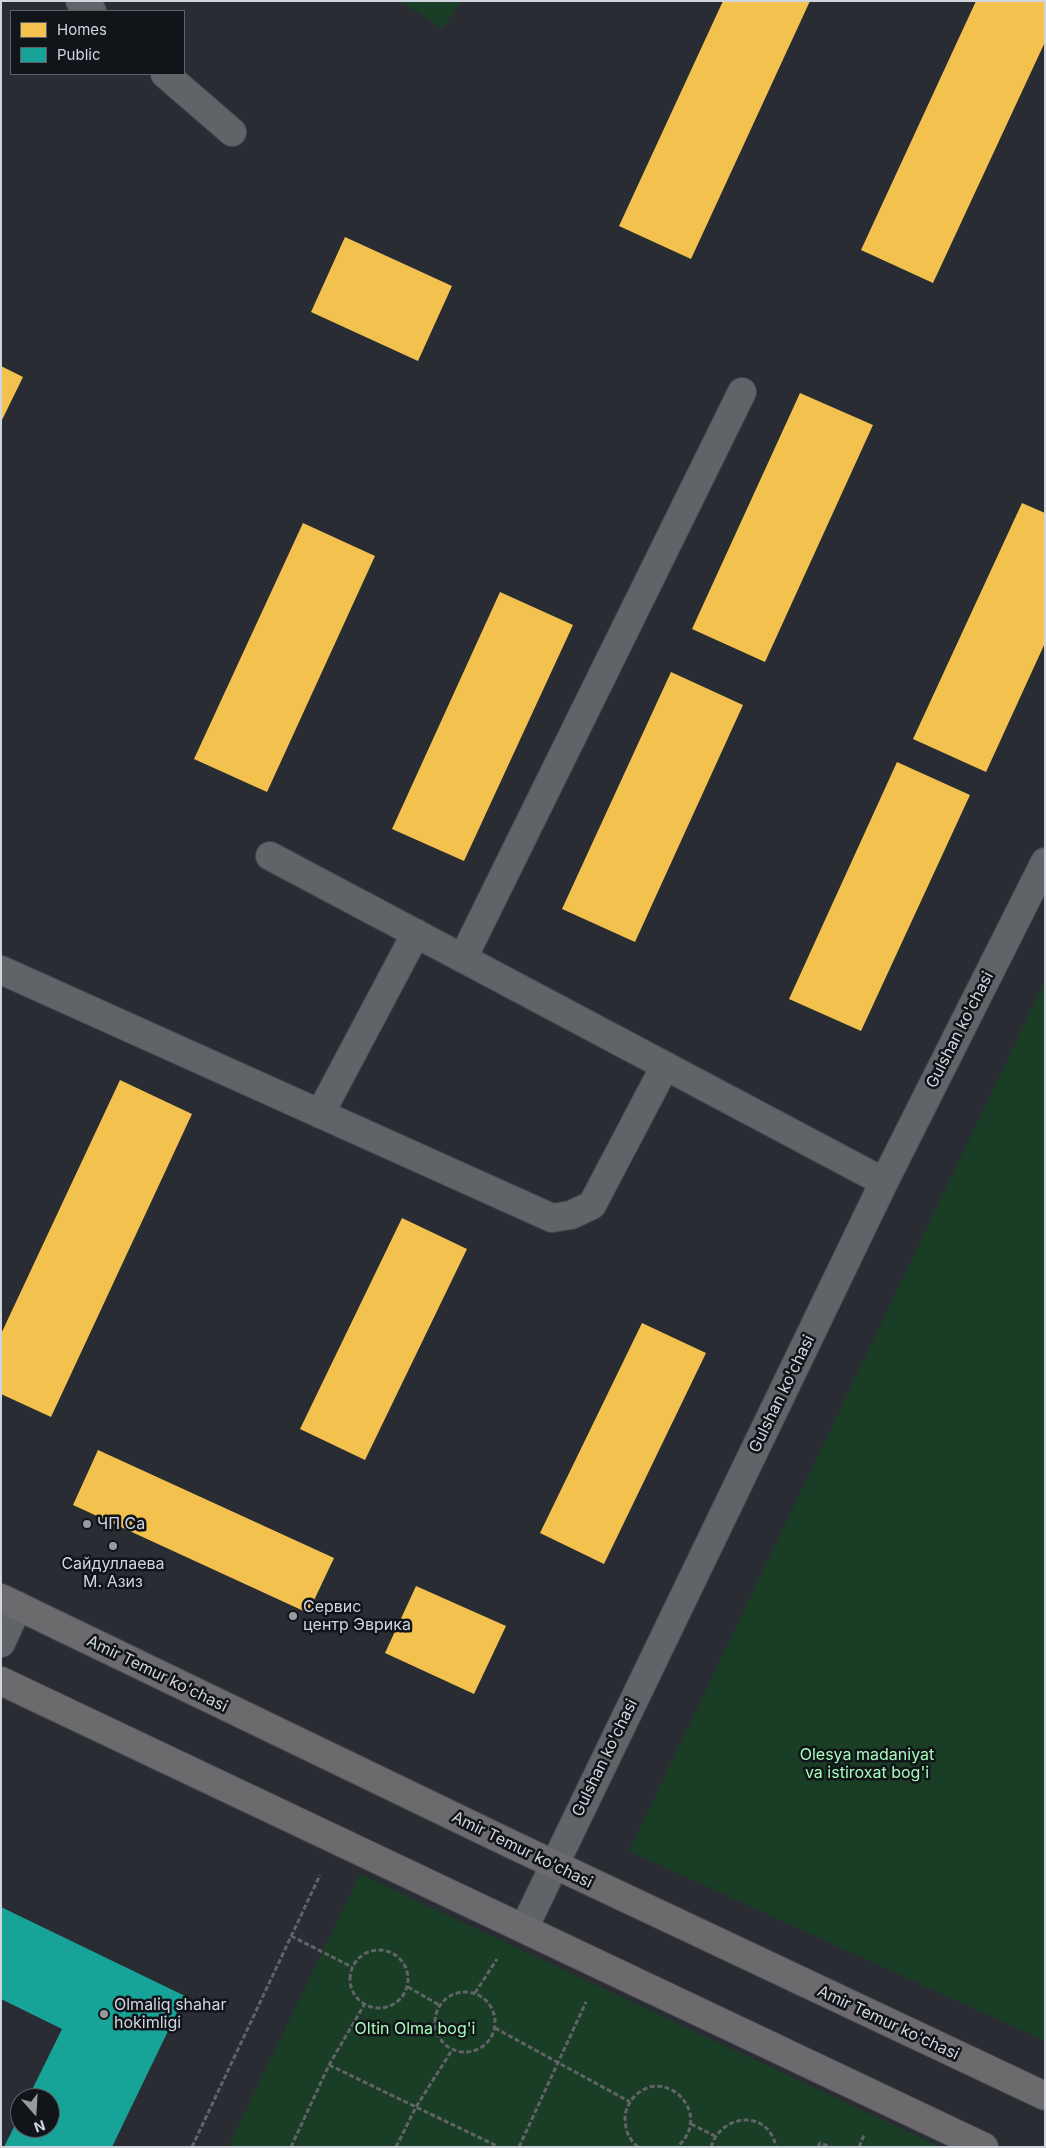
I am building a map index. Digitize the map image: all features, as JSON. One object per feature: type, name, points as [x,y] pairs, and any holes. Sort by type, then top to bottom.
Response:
[{"type":"main road","name":"Amir Temur ko'chasi","points":[[10,1602],[554,1865],[1045,2096]]},
{"type":"main road","points":[[1,1681],[984,2147]]},
{"type":"street","points":[[80,1],[91,10]]},
{"type":"street","points":[[166,75],[232,132]]},
{"type":"street","points":[[464,958],[742,392]]},
{"type":"street","points":[[270,856],[884,1182]]},
{"type":"street","name":"Gulshan ko'chasi","points":[[524,1928],[884,1182],[1045,862]]},
{"type":"street","points":[[320,1114],[416,933]]},
{"type":"street","points":[[1,970],[552,1218],[571,1215],[592,1205],[666,1066]]},
{"type":"street","points":[[1,1643],[10,1602]]},
{"type":"path","points":[[192,2147],[320,1874]]},
{"type":"path","points":[[291,1936],[352,1967]]},
{"type":"path","points":[[389,1951],[405,1965],[408,1986],[403,1996],[394,2004],[374,2008],[364,2005],[356,1998],[351,1989],[350,1977],[352,1967],[356,1960],[367,1952],[389,1951]]},
{"type":"path","points":[[475,1993],[496,1959]]},
{"type":"path","points":[[408,1986],[440,2005]]},
{"type":"path","points":[[456,1993],[475,1993],[483,1997],[491,2006],[495,2016],[495,2028],[492,2037],[484,2047],[466,2053],[452,2050],[442,2043],[436,2034],[434,2022],[440,2005],[456,1993]]},
{"type":"path","points":[[519,2147],[586,2002]]},
{"type":"path","points":[[291,2147],[330,2065],[364,2005]]},
{"type":"path","points":[[495,2028],[630,2102]]},
{"type":"path","points":[[396,2147],[416,2107],[452,2050]]},
{"type":"path","points":[[330,2065],[499,2147]]},
{"type":"path","points":[[638,2147],[628,2135],[625,2123],[626,2112],[630,2102],[637,2094],[647,2088],[660,2086],[678,2093],[686,2101],[691,2111],[691,2124],[687,2136],[677,2147]]},
{"type":"path","points":[[710,2147],[714,2136],[731,2122],[742,2120],[752,2121],[763,2126],[770,2134],[776,2147]]},
{"type":"path","points":[[691,2124],[714,2136]]},
{"type":"path","points":[[859,2147],[864,2135]]},
{"type":"path","points":[[818,2147],[820,2143],[831,2147]]},
{"type":"green space","points":[[400,1],[461,1],[443,29]]},
{"type":"green space","name":"Olesya madaniyat va istiroxat bog'i","points":[[1045,981],[1045,2041],[629,1851]]},
{"type":"green space","name":"Oltin Olma bog'i","points":[[360,1874],[940,2147],[228,2147]]},
{"type":"building: Homes","points":[[723,1],[810,1],[691,259],[619,226]]},
{"type":"building: Homes","points":[[976,1],[1045,1],[1045,42],[933,283],[861,250]]},
{"type":"building: Homes","points":[[345,237],[452,286],[418,361],[311,312]]},
{"type":"building: Homes","points":[[1,366],[23,377],[1,422]]},
{"type":"building: Homes","points":[[800,393],[873,425],[765,662],[692,629]]},
{"type":"building: Homes","points":[[1022,503],[1045,513],[1045,643],[986,772],[913,739]]},
{"type":"building: Homes","points":[[303,523],[375,556],[267,792],[194,759]]},
{"type":"building: Homes","points":[[500,592],[573,625],[464,861],[392,829]]},
{"type":"building: Homes","points":[[671,672],[743,705],[635,942],[562,909]]},
{"type":"building: Homes","points":[[897,762],[970,795],[861,1031],[789,999]]},
{"type":"building: Homes","points":[[120,1080],[192,1114],[51,1417],[1,1394],[1,1334]]},
{"type":"building: Homes","points":[[402,1218],[467,1249],[365,1460],[300,1429]]},
{"type":"building: Homes","points":[[642,1323],[706,1353],[604,1564],[540,1533]]},
{"type":"building: Homes","points":[[98,1450],[334,1558],[308,1613],[73,1505]]},
{"type":"building: Homes","points":[[416,1586],[506,1626],[474,1694],[385,1653]]},
{"type":"building: Public","name":"Olmaliq shahar hokimligi","points":[[1,1907],[185,1996],[112,2147],[4,2147],[10,2135],[10,2138],[60,2138],[60,2088],[33,2088],[62,2029],[1,1999]]},
{"type":"place","name":"ЧП Са","points":[[87,1524]]},
{"type":"place","name":"Сайдуллаева М. Азиз","points":[[113,1546]]},
{"type":"place","name":"Сервис центр Эврика","points":[[293,1616]]},
{"type":"place","name":"Olmaliq shahar hokimligi","points":[[104,2014]]}]
